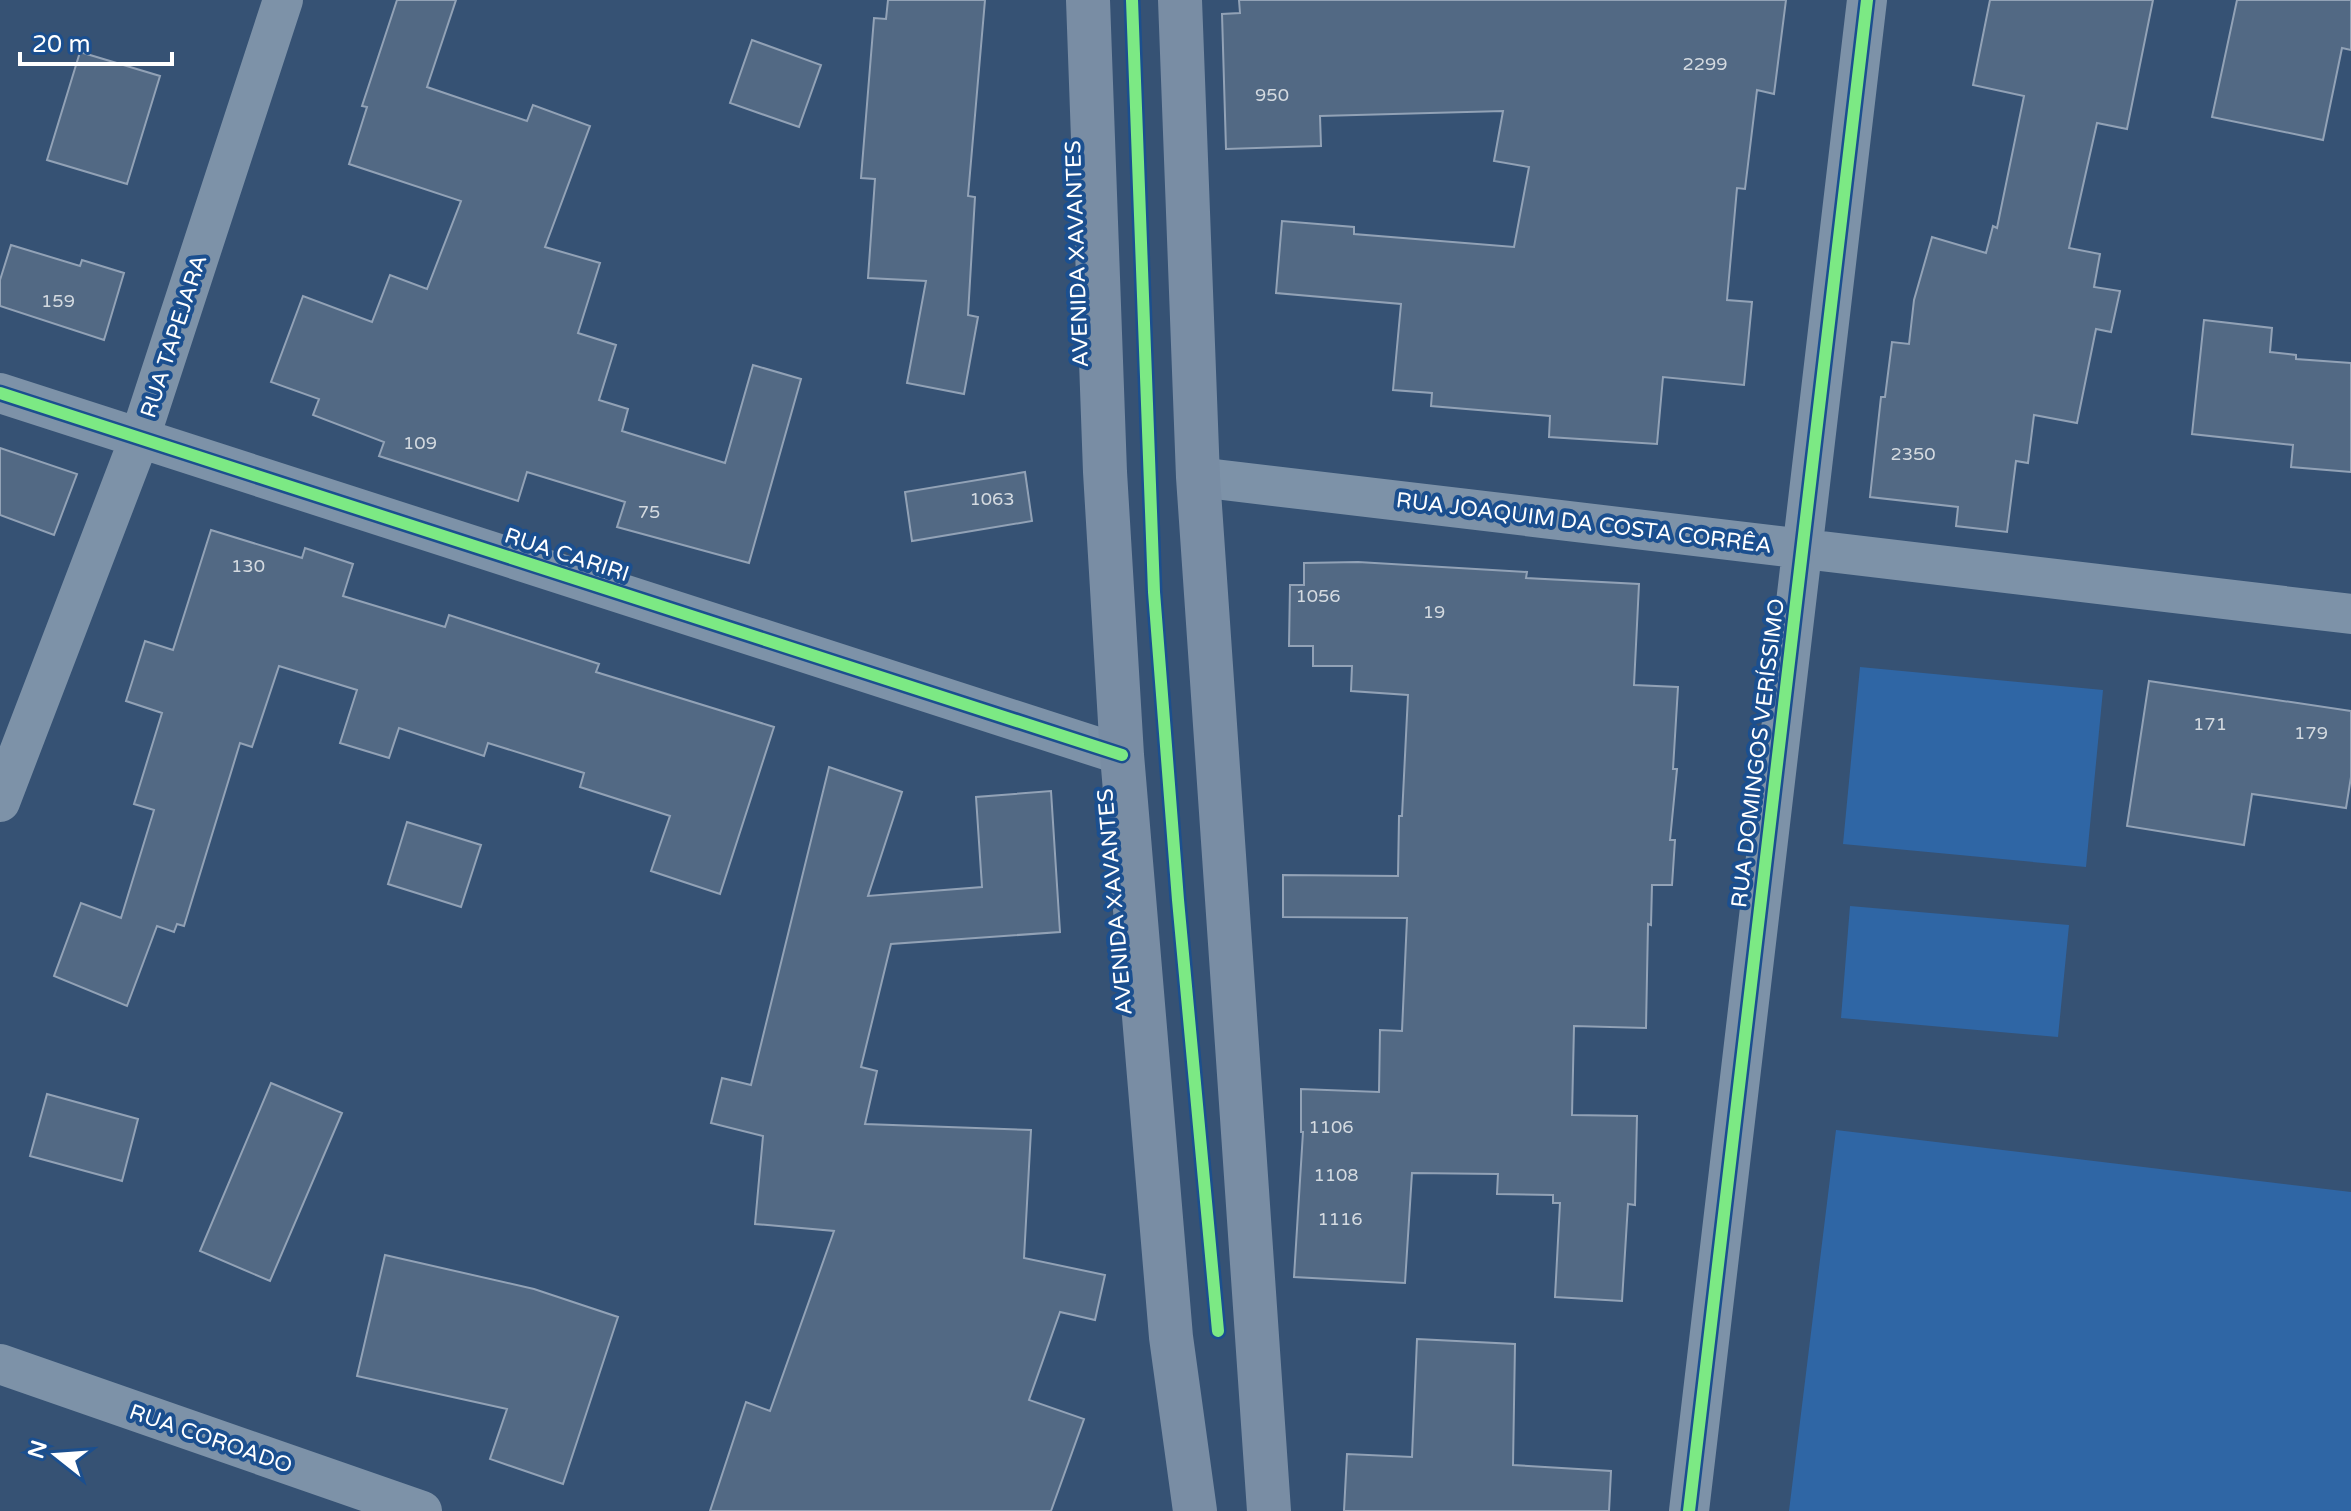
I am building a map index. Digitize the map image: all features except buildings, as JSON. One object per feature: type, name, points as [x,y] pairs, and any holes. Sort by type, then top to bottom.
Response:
[{"type":"main road","name":"AVENIDA XAVANTES","points":[[1088,0],[1105,472],[1122,755],[1171,1337],[1195,1511]]},
{"type":"main road","points":[[1180,0],[1198,477],[1269,1511]]},
{"type":"street","name":"RUA TAPEJARA","points":[[0,802],[140,437],[283,0]]},
{"type":"street","name":"RUA DOMINGOS VERÍSSIMO","points":[[1689,1511],[1867,0]]},
{"type":"street","name":"RUA CARIRI","points":[[0,393],[1122,755]]},
{"type":"street","name":"RUA JOAQUIM DA COSTA CORRÊA","points":[[1198,477],[2351,614]]},
{"type":"street","name":"RUA COROADO","points":[[0,1364],[422,1511]]},
{"type":"shaded area","points":[[1860,667],[2103,690],[2086,867],[1843,844]]},
{"type":"shaded area","points":[[1850,906],[2069,925],[2058,1037],[1841,1018]]},
{"type":"shaded area","points":[[1836,1130],[2351,1192],[2351,1511],[1789,1511]]},
{"type":"cycle path","points":[[1132,0],[1154,592],[1178,900],[1218,1331]]},
{"type":"cycle path","points":[[1689,1511],[1867,0]]},
{"type":"cycle path","points":[[0,393],[1122,755]]}]
